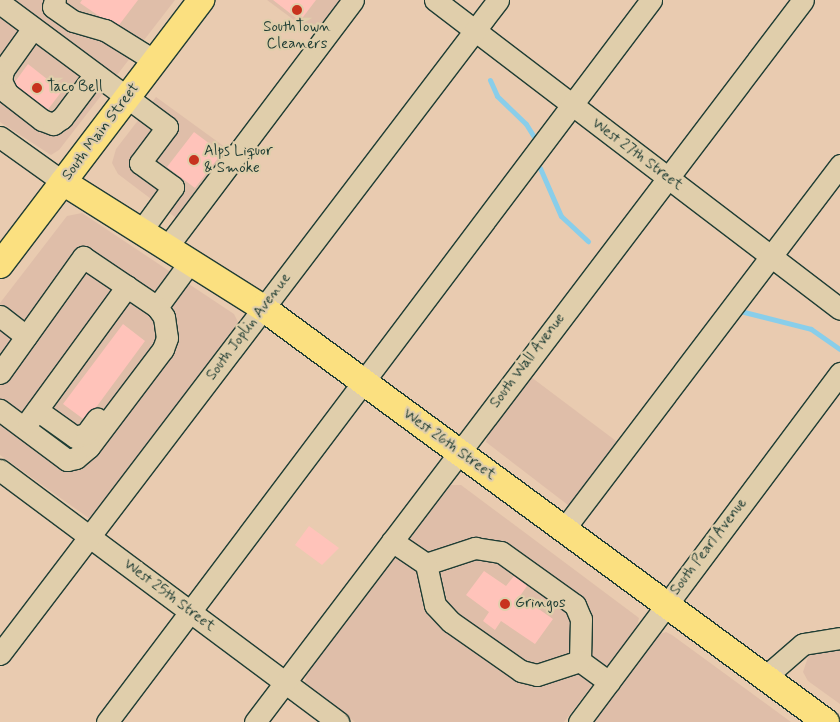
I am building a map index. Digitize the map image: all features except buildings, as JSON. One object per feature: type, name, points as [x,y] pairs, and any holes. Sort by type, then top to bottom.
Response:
[{"type":"main road","name":"South Main Street","points":[[0,265],[201,0]]},
{"type":"main road","name":"West 26th Street","points":[[63,182],[263,308],[826,722]]},
{"type":"street","points":[[55,0],[53,7],[73,22],[105,30],[154,62]]},
{"type":"street","points":[[167,247],[353,0]]},
{"type":"street","name":"West 27th Street","points":[[435,0],[667,179],[840,309]]},
{"type":"street","name":"South Joplin Avenue","points":[[0,654],[498,0]]},
{"type":"street","points":[[106,722],[191,612],[651,0]]},
{"type":"street","name":"South Wall Avenue","points":[[255,722],[802,0]]},
{"type":"street","points":[[1,6],[34,28],[167,127],[140,163],[174,187],[141,231]]},
{"type":"street","points":[[34,28],[3,70],[1,81],[7,93],[42,120],[53,124],[62,118],[95,74]]},
{"type":"street","points":[[0,137],[63,182]]},
{"type":"street","points":[[564,529],[840,165]]},
{"type":"street","points":[[0,373],[83,256],[127,286],[162,316],[163,349],[89,447],[76,458],[67,460],[0,410]]},
{"type":"street","points":[[37,410],[75,437],[86,434],[162,316],[190,262]]},
{"type":"street","points":[[24,428],[127,286]]},
{"type":"street","points":[[0,316],[26,336]]},
{"type":"street","name":"South Pearl Avenue","points":[[579,722],[666,603],[840,373]]},
{"type":"street","name":"West 25th Street","points":[[0,470],[338,722]]},
{"type":"street","points":[[392,541],[426,564],[435,605],[445,616],[521,671],[536,674],[580,661]]},
{"type":"street","points":[[426,564],[475,548],[501,552],[575,605],[581,619],[580,661]]},
{"type":"street","points":[[765,677],[803,644],[840,638]]},
{"type":"street","points":[[580,661],[610,682]]},
{"type":"shaded area","points":[[0,0],[175,0],[59,150],[51,155],[0,122]]},
{"type":"shaded area","points":[[267,0],[358,0],[325,43]]},
{"type":"shaded area","points":[[156,97],[240,158],[188,227],[118,174],[112,163],[116,149]]},
{"type":"shaded area","points":[[82,213],[234,314],[239,324],[90,519],[0,455],[0,303],[67,216]]},
{"type":"shaded area","points":[[531,377],[628,450],[581,515],[486,442],[488,434]]},
{"type":"shaded area","points":[[451,485],[461,485],[639,618],[637,627],[564,722],[355,722],[305,683],[306,674]]},
{"type":"shaded area","points":[[666,632],[791,722],[591,722],[657,635]]},
{"type":"shaded area","points":[[840,647],[840,704],[808,681],[803,672],[809,654],[814,650]]},
{"type":"waterway","points":[[490,80],[497,96],[526,124],[534,137]]},
{"type":"waterway","points":[[540,168],[561,216],[588,241]]},
{"type":"waterway","points":[[740,311],[811,329],[840,349]]},
{"type":"place","name":"SouthTown Cleaners","points":[[297,10]]},
{"type":"place","name":"Taco Bell","points":[[37,88]]},
{"type":"place","name":"Alps Liquor & Smoke","points":[[194,160]]},
{"type":"place","name":"Gringos","points":[[505,604]]}]
